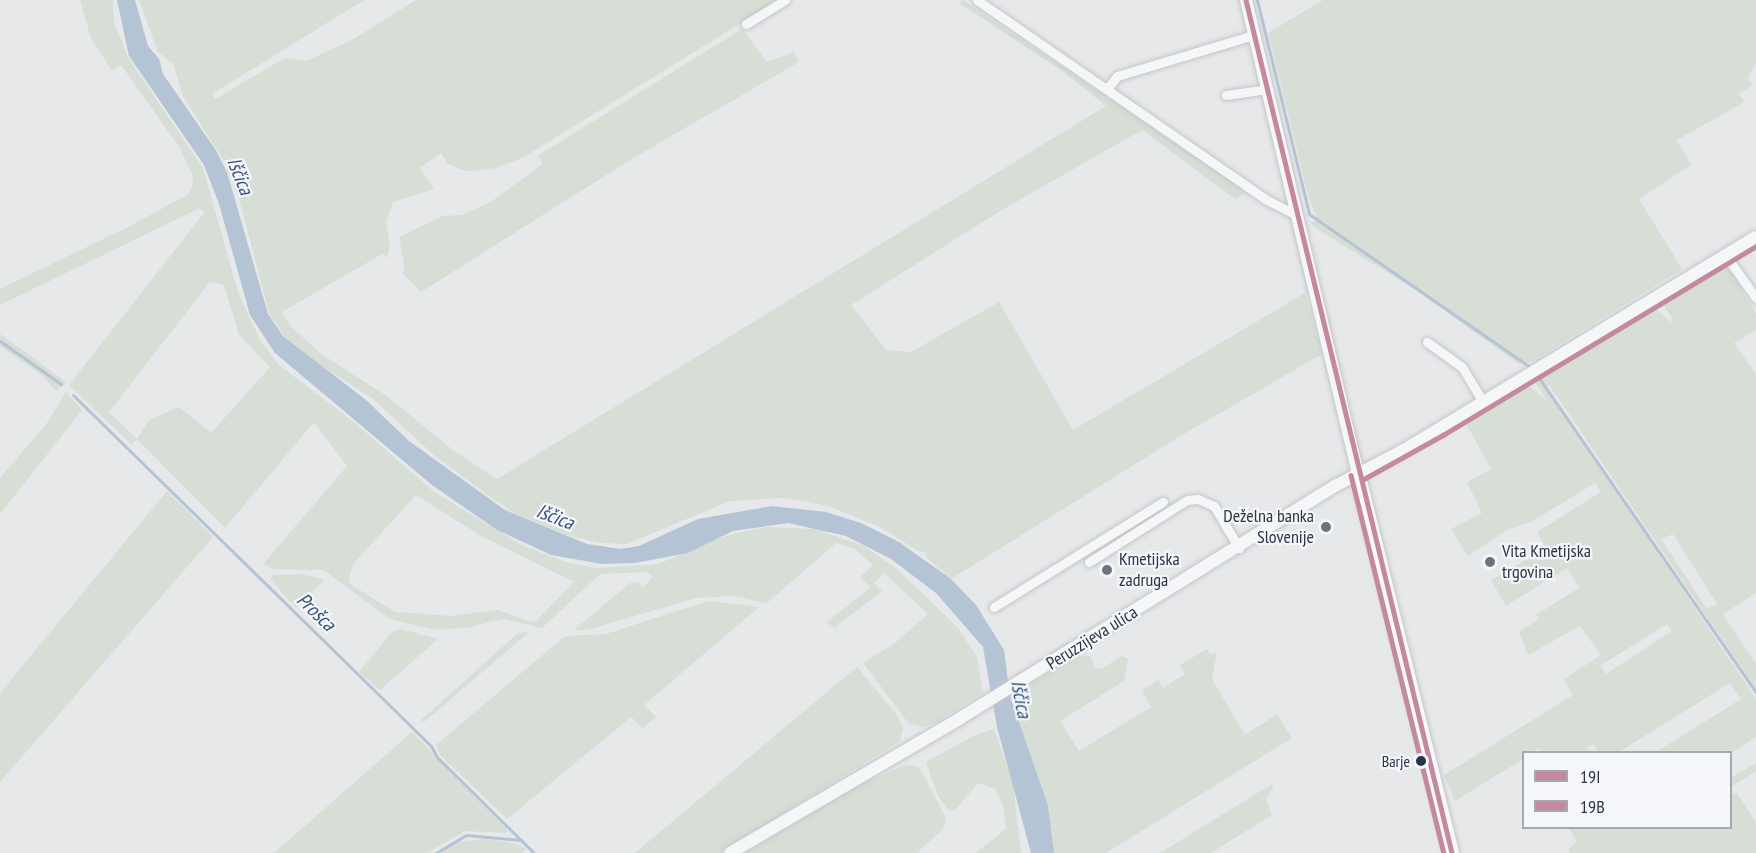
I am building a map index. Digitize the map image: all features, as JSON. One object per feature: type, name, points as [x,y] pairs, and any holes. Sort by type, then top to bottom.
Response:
[{"type":"main road","points":[[1358,473],[1452,853]]},
{"type":"street","points":[[746,24],[784,0]]},
{"type":"street","points":[[977,0],[1265,199],[1298,216]]},
{"type":"street","points":[[1246,0],[1358,473]]},
{"type":"street","points":[[1107,89],[1117,76],[1254,35]]},
{"type":"street","points":[[1226,95],[1267,90]]},
{"type":"street","name":"Peruzzijeva ulica","points":[[730,853],[959,719],[1358,473],[1534,372],[1756,237]]},
{"type":"street","points":[[1726,256],[1756,298]]},
{"type":"street","points":[[1427,342],[1462,367],[1483,402]]},
{"type":"street","points":[[1089,562],[1187,500],[1198,499],[1214,506],[1239,548]]},
{"type":"street","points":[[994,607],[1163,502]]},
{"type":"shaded area","points":[[80,0],[113,0],[114,23],[129,59],[203,168],[238,292],[260,340],[279,365],[354,422],[434,492],[523,546],[569,563],[595,568],[658,564],[728,535],[765,527],[815,529],[864,546],[897,569],[958,628],[977,657],[983,692],[939,721],[923,727],[909,724],[863,663],[895,643],[928,614],[884,573],[874,583],[882,591],[834,628],[827,622],[871,587],[860,577],[873,565],[855,549],[836,543],[767,603],[731,596],[696,598],[587,630],[574,630],[630,583],[638,582],[643,587],[653,577],[647,572],[600,574],[542,628],[502,619],[471,627],[435,630],[390,619],[324,570],[274,569],[263,564],[347,466],[314,422],[225,528],[141,443],[137,440],[131,444],[69,385],[204,213],[200,208],[0,305],[0,289],[128,227],[189,194],[192,186],[193,176],[180,148],[121,65],[112,71],[91,38]],"holes":[[[210,282],[224,285],[239,335],[270,367],[211,433],[179,407],[149,420],[137,439],[109,412]],[[416,495],[481,536],[574,582],[534,623],[498,610],[451,616],[395,612],[350,584],[349,577],[354,563]]]},
{"type":"shaded area","points":[[139,0],[364,0],[212,94],[215,99],[285,58],[306,61],[352,40],[416,0],[778,0],[524,157],[494,169],[466,171],[448,164],[441,153],[420,168],[434,189],[393,202],[386,222],[390,245],[387,258],[382,254],[282,312],[290,326],[323,355],[388,397],[454,451],[497,479],[1106,106],[1061,70],[959,3],[963,0],[1244,189],[1244,194],[1235,199],[1142,130],[997,213],[851,305],[886,350],[911,352],[999,302],[1073,430],[1305,293],[1322,354],[1177,438],[951,579],[925,556],[927,553],[916,550],[884,529],[829,506],[782,498],[730,501],[627,544],[601,543],[570,536],[516,514],[486,494],[435,456],[372,398],[321,366],[284,336],[269,313],[239,199],[224,161],[184,98],[173,64],[158,52]]},
{"type":"shaded area","points":[[1323,0],[1756,0],[1756,63],[1748,77],[1752,86],[1739,93],[1744,102],[1677,140],[1691,165],[1639,199],[1682,269],[1531,362],[1519,364],[1417,291],[1317,229],[1310,223],[1318,220],[1308,196],[1268,33]]},
{"type":"shaded area","points":[[742,29],[767,62],[794,52],[799,62],[630,160],[421,292],[402,273],[405,269],[399,237],[443,216],[463,215],[492,201],[542,165],[539,155]]},
{"type":"shaded area","points":[[1727,265],[1756,314],[1756,330],[1734,343],[1756,374],[1756,593],[1723,614],[1756,664],[1756,689],[1549,385],[1547,387],[1756,699],[1756,737],[1732,752],[1658,751],[1741,699],[1730,683],[1621,751],[1598,751],[1594,744],[1587,748],[1589,751],[1542,751],[1540,749],[1522,751],[1522,760],[1455,801],[1444,775],[1573,695],[1564,679],[1601,655],[1580,626],[1528,655],[1519,632],[1539,619],[1536,615],[1579,588],[1567,568],[1506,606],[1491,580],[1546,548],[1537,532],[1601,492],[1595,483],[1531,522],[1507,530],[1468,556],[1451,529],[1482,513],[1467,482],[1491,469],[1466,424],[1529,386],[1549,403],[1535,382],[1656,309],[1670,322],[1673,319],[1663,305]],"holes":[[[1673,534],[1717,604],[1707,609],[1661,539]],[[1667,624],[1672,631],[1606,674],[1600,666]]]},
{"type":"shaded area","points":[[0,334],[66,382],[56,391],[44,377],[0,346]]},
{"type":"shaded area","points":[[66,392],[82,410],[0,514],[0,478],[47,423]]},
{"type":"shaded area","points":[[167,491],[213,537],[0,782],[0,693]]},
{"type":"shaded area","points":[[301,574],[324,580],[296,608],[271,580],[272,575]]},
{"type":"shaded area","points":[[708,601],[759,607],[644,705],[656,717],[643,728],[631,717],[507,819],[440,755],[436,745],[565,636],[606,634]]},
{"type":"shaded area","points":[[400,629],[438,639],[380,690],[359,672],[392,632]]},
{"type":"shaded area","points":[[529,632],[424,722],[421,720],[518,633]]},
{"type":"shaded area","points":[[1207,649],[1211,655],[1217,652],[1212,679],[1245,735],[1277,714],[1292,738],[1106,853],[1054,853],[1048,804],[1010,696],[1077,656],[1090,656],[1095,668],[1102,669],[1121,656],[1128,659],[1124,681],[1060,721],[1079,751],[1151,707],[1142,690],[1158,680],[1163,688],[1185,674],[1180,665]]},
{"type":"shaded area","points":[[857,667],[896,714],[903,728],[900,741],[721,853],[635,853]]},
{"type":"shaded area","points":[[994,729],[1013,783],[1021,853],[976,853],[1006,829],[1003,806],[995,789],[978,783],[957,808],[949,811],[938,796],[926,762],[973,736]]},
{"type":"shaded area","points":[[412,732],[507,827],[507,833],[465,831],[427,853],[274,853]]},
{"type":"shaded area","points":[[1756,763],[1756,771],[1732,786],[1732,777]]},
{"type":"shaded area","points":[[905,765],[919,767],[946,818],[943,829],[917,853],[745,853],[857,786]]},
{"type":"shaded area","points":[[1272,784],[1273,788],[1266,799],[1272,815],[1211,853],[1160,853]]},
{"type":"shaded area","points":[[1736,792],[1756,822],[1756,853],[1570,853],[1568,849],[1577,842],[1570,829],[1732,829],[1732,795]]},
{"type":"shaded area","points":[[483,839],[513,843],[526,849],[521,853],[441,853],[457,842]]},
{"type":"water","name":"Iščica","points":[[117,0],[135,0],[148,46],[159,59],[163,74],[215,149],[227,172],[268,314],[283,336],[366,400],[409,441],[505,510],[587,544],[621,549],[639,546],[698,519],[772,506],[826,512],[861,523],[899,542],[951,579],[976,605],[1004,650],[1010,696],[1048,805],[1054,853],[1031,853],[997,727],[983,647],[936,593],[891,559],[846,536],[788,523],[733,531],[688,553],[635,563],[602,564],[551,555],[497,530],[432,485],[275,353],[250,315],[219,204],[204,165],[129,56]]},
{"type":"waterway","points":[[1257,0],[1309,214],[1531,368]]},
{"type":"waterway","name":"Prošca","points":[[0,341],[61,384]]},
{"type":"waterway","points":[[1537,375],[1756,692]]},
{"type":"waterway","name":"Prošca","points":[[73,395],[431,746],[437,757],[534,853]]},
{"type":"waterway","points":[[436,853],[466,835],[521,840]]},
{"type":"transit line","name":"19I","points":[[1246,0],[1452,853]]},
{"type":"transit line","name":"19B","points":[[1362,480],[1443,435],[1756,246]]},
{"type":"transit line","name":"19B","points":[[1351,475],[1444,853]]},
{"type":"place","name":"Deželna banka Slovenije","points":[[1326,527]]},
{"type":"place","name":"Vita Kmetijska trgovina","points":[[1490,562]]},
{"type":"place","name":"Kmetijska zadruga","points":[[1107,570]]},
{"type":"place","name":"Barje","points":[[1421,761]]}]
